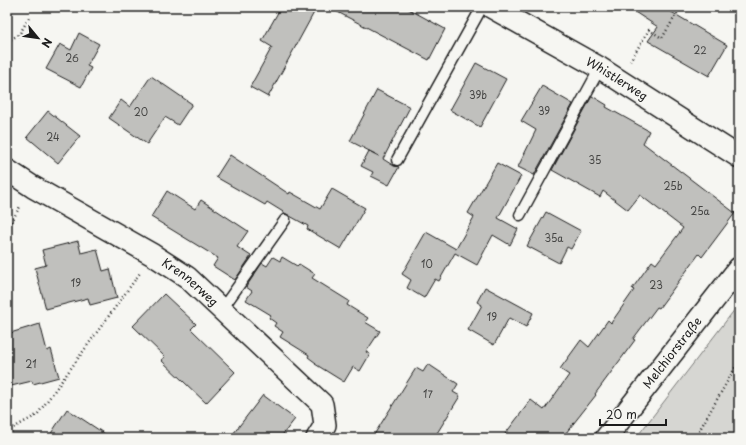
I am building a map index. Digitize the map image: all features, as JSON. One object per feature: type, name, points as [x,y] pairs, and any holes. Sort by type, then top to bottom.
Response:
[{"type":"street","name":"Whistlerweg","points":[[491,7],[600,68],[739,157]]},
{"type":"street","name":"Krennerweg","points":[[7,170],[33,187],[153,255],[188,277],[322,404],[325,425],[317,438]]},
{"type":"street","name":"Melchiorstraße","points":[[606,438],[739,268]]},
{"type":"lane","points":[[397,160],[482,7]]},
{"type":"lane","points":[[520,214],[600,68]]},
{"type":"lane","points":[[222,309],[285,220]]},
{"type":"path","points":[[618,80],[649,30],[662,38],[681,7]]},
{"type":"path","points":[[7,41],[19,35],[30,16]]},
{"type":"path","points":[[7,229],[33,187]]},
{"type":"path","points":[[7,424],[13,428],[37,414],[153,255]]},
{"type":"path","points":[[695,438],[739,361]]},
{"type":"shaded area","points":[[739,304],[739,438],[636,438]]},
{"type":"building","points":[[281,7],[317,7],[268,97],[250,87],[272,47],[262,41]]},
{"type":"building","points":[[328,7],[405,7],[445,29],[429,60]]},
{"type":"building","points":[[627,7],[663,7],[727,45],[709,76],[648,41],[658,27]]},
{"type":"building","points":[[79,33],[99,44],[87,66],[91,68],[81,87],[46,69],[60,44],[71,50]]},
{"type":"building","points":[[476,63],[506,79],[480,127],[450,110]]},
{"type":"building","points":[[151,76],[192,104],[178,125],[165,117],[147,144],[109,118],[121,100],[130,107]]},
{"type":"building","points":[[542,86],[573,104],[534,175],[518,167],[536,130],[521,121]]},
{"type":"building","points":[[377,90],[410,107],[383,159],[394,166],[399,167],[389,185],[371,176],[373,172],[361,166],[369,151],[379,156],[350,141]]},
{"type":"building","points":[[592,96],[607,105],[606,107],[649,131],[643,143],[735,213],[702,257],[699,254],[659,308],[657,307],[633,339],[635,340],[595,394],[596,395],[562,438],[502,438],[531,400],[544,410],[569,375],[560,369],[581,340],[589,347],[608,320],[611,323],[634,290],[632,289],[652,261],[656,264],[683,228],[640,195],[628,210],[603,191],[600,197],[552,170]]},
{"type":"building","points":[[48,111],[80,136],[58,163],[27,137]]},
{"type":"building","points":[[230,155],[289,194],[290,192],[320,209],[332,189],[365,208],[341,249],[307,229],[308,226],[267,202],[265,205],[216,177]]},
{"type":"building","points":[[497,163],[521,176],[498,218],[518,229],[510,245],[493,235],[477,265],[455,253],[439,281],[435,279],[424,298],[407,288],[411,280],[402,274],[426,232],[456,249],[474,217],[468,213]]},
{"type":"building","points":[[167,191],[195,209],[201,200],[248,231],[237,247],[251,256],[235,280],[213,266],[218,258],[151,217]]},
{"type":"building","points":[[546,212],[581,231],[571,249],[567,247],[559,263],[527,246]]},
{"type":"building","points":[[78,241],[81,253],[97,249],[103,271],[110,269],[117,298],[90,305],[88,298],[46,309],[35,268],[46,265],[42,250]]},
{"type":"building","points":[[273,257],[280,261],[282,257],[297,266],[299,264],[315,274],[312,278],[349,301],[347,305],[368,318],[365,322],[380,331],[366,352],[370,354],[360,371],[353,367],[344,382],[315,364],[316,363],[308,357],[309,355],[280,337],[283,332],[274,326],[276,323],[269,318],[271,315],[246,300],[252,291],[246,287],[262,263],[267,266]]},
{"type":"building","points":[[485,287],[533,313],[526,327],[509,318],[494,345],[468,330],[482,305],[477,302]]},
{"type":"building","points":[[164,294],[196,324],[191,329],[235,372],[206,403],[161,360],[165,357],[133,326]]},
{"type":"building","points":[[40,324],[47,351],[51,349],[59,377],[33,384],[32,381],[7,387],[7,334]]},
{"type":"building","points":[[428,364],[458,384],[453,392],[460,396],[434,438],[372,438],[416,368],[423,372]]},
{"type":"building","points":[[263,395],[295,419],[280,438],[230,438]]},
{"type":"building","points":[[67,409],[111,438],[48,438]]}]
